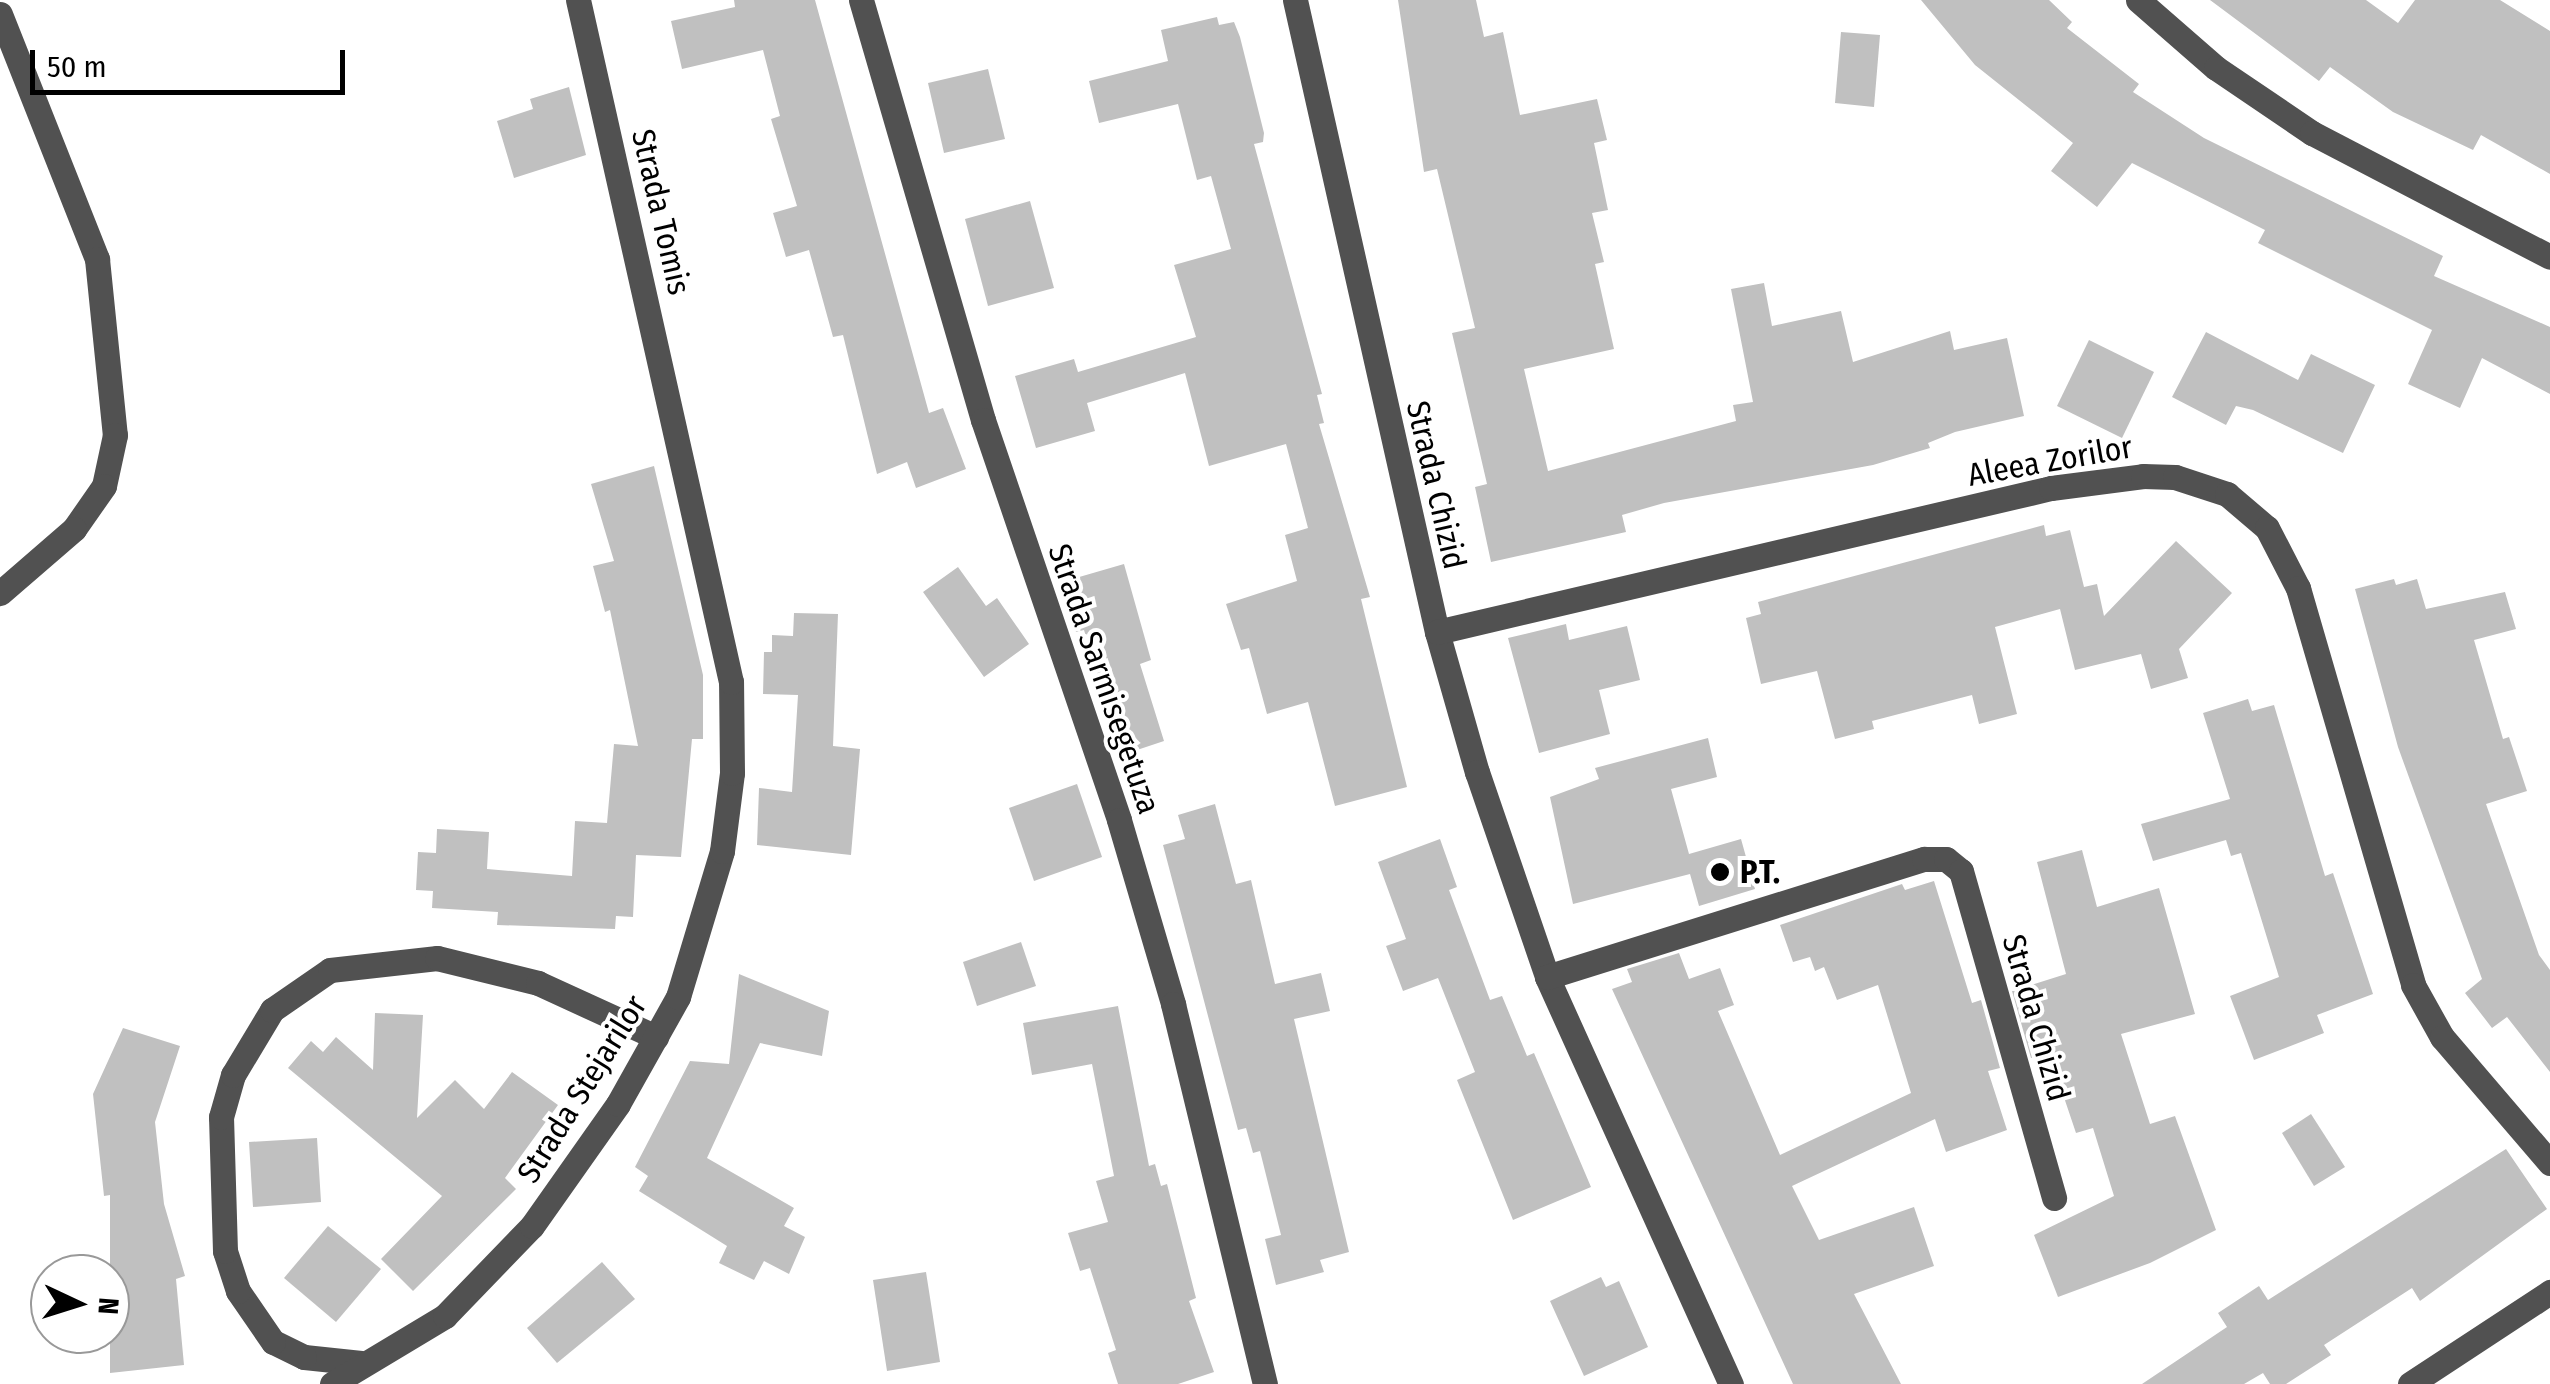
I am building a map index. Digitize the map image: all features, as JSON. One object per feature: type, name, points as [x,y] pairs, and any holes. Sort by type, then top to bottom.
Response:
[{"type":"street","name":"Strada Tomis","points":[[578,0],[678,439]]},
{"type":"street","name":"Strada Sarmisegetuza","points":[[861,0],[982,420],[1120,820],[1172,1004],[1265,1384]]},
{"type":"street","name":"Strada Chizid","points":[[1295,0],[1436,632],[1546,976],[1731,1384]]},
{"type":"street","points":[[2138,0],[2216,68],[2312,133],[2550,258]]},
{"type":"street","points":[[0,14],[97,259],[115,435],[104,486],[74,529],[0,593]]},
{"type":"street","name":"Strada Stejarilor","points":[[332,1384],[446,1316],[490,1274],[578,1164],[656,1037],[696,950],[722,850],[732,773],[731,682],[678,439]]},
{"type":"street","name":"Aleea Zorilor","points":[[1436,632],[2070,485],[2175,477],[2227,494],[2267,528],[2298,588],[2413,985],[2442,1037],[2550,1163]]},
{"type":"street","name":"Strada Chizid","points":[[1546,976],[1924,860],[1946,859],[1961,871],[2054,1198]]},
{"type":"street","points":[[362,1364],[304,1358],[273,1342],[238,1292],[226,1251],[221,1117],[233,1075],[272,1010],[330,970],[438,958],[538,983],[656,1037]]},
{"type":"street","points":[[2410,1384],[2550,1292]]},
{"type":"building","points":[[734,0],[815,0],[929,413],[943,408],[966,469],[916,488],[907,462],[877,474],[843,335],[833,337],[809,250],[786,257],[773,213],[797,206],[771,119],[780,116],[763,50],[682,69],[671,21],[735,7]]},
{"type":"building","points":[[1398,0],[1476,0],[1484,37],[1503,32],[1520,115],[1597,99],[1607,140],[1594,143],[1608,210],[1592,213],[1604,262],[1595,264],[1614,349],[1524,369],[1548,471],[1736,421],[1733,405],[1753,402],[1731,289],[1764,283],[1772,326],[1841,311],[1853,362],[1950,331],[1954,350],[2007,338],[2024,416],[1955,432],[1928,443],[1930,448],[1873,465],[1664,503],[1622,515],[1626,532],[1491,562],[1475,487],[1487,484],[1452,333],[1475,328],[1437,169],[1424,172]]},
{"type":"building","points":[[1921,0],[2049,0],[2072,22],[2067,28],[2139,84],[2133,92],[2204,138],[2443,256],[2434,276],[2550,327],[2550,394],[2482,358],[2460,408],[2408,384],[2432,330],[2258,243],[2265,230],[2132,163],[2097,207],[2051,171],[2073,143],[1975,65]]},
{"type":"building","points":[[2210,0],[2366,0],[2398,23],[2415,0],[2500,0],[2550,31],[2550,174],[2481,135],[2473,150],[2393,112],[2330,67],[2319,81]]},
{"type":"building","points":[[1217,17],[1219,25],[1234,22],[1264,133],[1263,142],[1254,144],[1322,394],[1317,395],[1324,423],[1319,424],[1370,597],[1361,599],[1407,787],[1335,806],[1308,702],[1267,714],[1249,648],[1241,650],[1226,604],[1297,581],[1285,535],[1308,528],[1286,444],[1209,466],[1185,373],[1087,403],[1095,431],[1036,448],[1015,376],[1074,359],[1078,372],[1196,337],[1174,265],[1231,249],[1211,176],[1197,180],[1178,104],[1099,123],[1089,81],[1168,61],[1161,30]]},
{"type":"building","points":[[1841,32],[1880,35],[1874,107],[1835,103]]},
{"type":"building","points":[[988,69],[1005,139],[944,153],[928,83]]},
{"type":"building","points":[[569,87],[586,155],[514,178],[497,121],[533,109],[530,99]]},
{"type":"building","points":[[1030,201],[1054,288],[988,306],[965,219]]},
{"type":"building","points":[[2206,332],[2298,380],[2311,354],[2375,385],[2343,453],[2253,410],[2236,406],[2226,425],[2172,397]]},
{"type":"building","points":[[2089,340],[2154,372],[2122,438],[2057,406]]},
{"type":"building","points":[[654,466],[703,675],[703,739],[692,739],[681,857],[636,855],[633,917],[616,916],[615,929],[497,925],[498,912],[432,908],[433,891],[416,890],[418,852],[436,853],[437,829],[489,832],[487,869],[572,876],[575,821],[607,823],[614,744],[638,746],[610,610],[605,612],[593,566],[614,561],[591,484]]},
{"type":"building","points":[[2044,525],[2046,536],[2070,530],[2084,587],[2097,584],[2104,616],[2176,541],[2232,593],[2179,649],[2188,678],[2151,689],[2141,654],[2075,670],[2060,609],[1995,627],[2017,714],[1979,724],[1972,695],[1872,721],[1874,729],[1835,739],[1817,671],[1761,684],[1746,618],[1761,614],[1758,602]]},
{"type":"building","points":[[1124,564],[1151,660],[1140,664],[1164,741],[1122,755],[1084,630],[1076,632],[1062,582]]},
{"type":"building","points":[[958,567],[986,606],[997,598],[1029,644],[984,677],[923,592]]},
{"type":"building","points":[[2394,579],[2396,585],[2417,579],[2426,609],[2505,592],[2516,629],[2474,640],[2503,739],[2509,737],[2527,791],[2486,804],[2539,955],[2550,970],[2550,1072],[2507,1017],[2492,1028],[2465,993],[2482,979],[2398,747],[2355,589]]},
{"type":"building","points":[[794,613],[838,614],[833,746],[860,749],[851,855],[757,845],[759,788],[792,792],[798,695],[763,694],[764,652],[772,652],[772,635],[793,636]]},
{"type":"building","points":[[1566,624],[1569,640],[1627,626],[1640,680],[1599,690],[1610,734],[1539,753],[1508,638]]},
{"type":"building","points":[[2248,699],[2252,711],[2274,705],[2325,876],[2333,873],[2373,994],[2317,1015],[2324,1033],[2254,1060],[2230,996],[2279,977],[2241,853],[2231,856],[2226,840],[2153,861],[2141,824],[2230,799],[2203,713]]},
{"type":"building","points":[[1708,738],[1717,777],[1671,789],[1689,854],[1741,839],[1755,889],[1699,906],[1690,874],[1573,904],[1550,797],[1599,779],[1595,768]]},
{"type":"building","points":[[1077,784],[1102,857],[1034,881],[1009,808]]},
{"type":"building","points":[[1215,804],[1236,884],[1251,880],[1275,984],[1321,973],[1330,1011],[1294,1019],[1349,1252],[1320,1260],[1324,1272],[1276,1285],[1265,1239],[1281,1235],[1260,1151],[1253,1153],[1246,1128],[1238,1130],[1163,845],[1185,839],[1178,815]]},
{"type":"building","points":[[1440,839],[1457,887],[1449,890],[1490,1000],[1502,996],[1527,1056],[1534,1053],[1591,1187],[1513,1220],[1457,1080],[1475,1072],[1438,978],[1403,991],[1386,946],[1406,939],[1378,862]]},
{"type":"building","points":[[2082,850],[2097,907],[2159,888],[2195,1014],[2121,1034],[2150,1124],[2175,1116],[2216,1230],[2150,1263],[2058,1297],[2034,1235],[2114,1196],[2093,1128],[2076,1133],[2049,1053],[2031,1058],[2012,991],[2066,974],[2037,862]]},
{"type":"building","points":[[1934,881],[1972,1003],[1981,1000],[2000,1068],[1988,1071],[2007,1130],[1946,1152],[1935,1119],[1792,1186],[1819,1240],[1914,1207],[1934,1266],[1854,1294],[1901,1384],[1793,1384],[1612,989],[1632,982],[1627,969],[1679,953],[1689,979],[1720,968],[1734,1005],[1718,1011],[1780,1155],[1911,1093],[1878,985],[1837,1000],[1824,967],[1815,971],[1810,957],[1793,962],[1780,925],[1902,884],[1905,890]]},
{"type":"building","points":[[1021,942],[1036,986],[977,1006],[963,962]]},
{"type":"building","points":[[739,974],[829,1011],[822,1056],[760,1043],[707,1158],[794,1208],[784,1226],[805,1237],[789,1274],[764,1261],[754,1280],[719,1263],[727,1246],[639,1191],[648,1176],[635,1167],[690,1061],[729,1064]]},
{"type":"building","points":[[1118,1006],[1149,1166],[1155,1164],[1161,1186],[1167,1184],[1196,1298],[1189,1301],[1214,1372],[1178,1384],[1118,1384],[1108,1353],[1116,1350],[1090,1268],[1080,1271],[1068,1233],[1108,1222],[1096,1181],[1114,1176],[1092,1064],[1032,1075],[1023,1023]]},
{"type":"building","points":[[375,1013],[423,1015],[417,1118],[455,1080],[484,1109],[512,1072],[558,1105],[505,1178],[516,1189],[413,1291],[381,1259],[442,1196],[288,1068],[311,1041],[323,1052],[336,1037],[373,1070]]},
{"type":"building","points":[[123,1028],[180,1046],[155,1122],[164,1204],[185,1276],[176,1279],[184,1365],[110,1373],[110,1354],[130,1354],[130,1254],[110,1254],[110,1195],[104,1196],[93,1094]]},
{"type":"building","points":[[2311,1114],[2345,1167],[2314,1186],[2282,1133]]},
{"type":"building","points":[[317,1138],[321,1202],[253,1207],[249,1142]]},
{"type":"building","points":[[2506,1149],[2547,1209],[2420,1301],[2412,1288],[2324,1345],[2331,1355],[2286,1384],[2270,1384],[2263,1373],[2244,1384],[2142,1384],[2227,1327],[2218,1313],[2259,1286],[2268,1300]]},
{"type":"building","points":[[328,1226],[381,1269],[336,1322],[284,1278]]},
{"type":"building","points":[[602,1262],[635,1299],[557,1363],[527,1328]]},
{"type":"building","points":[[926,1272],[940,1362],[887,1371],[873,1280]]},
{"type":"building","points":[[1601,1277],[1606,1287],[1619,1281],[1648,1347],[1584,1376],[1550,1301]]},
{"type":"place","name":"P.T.","points":[[1720,872]]}]
